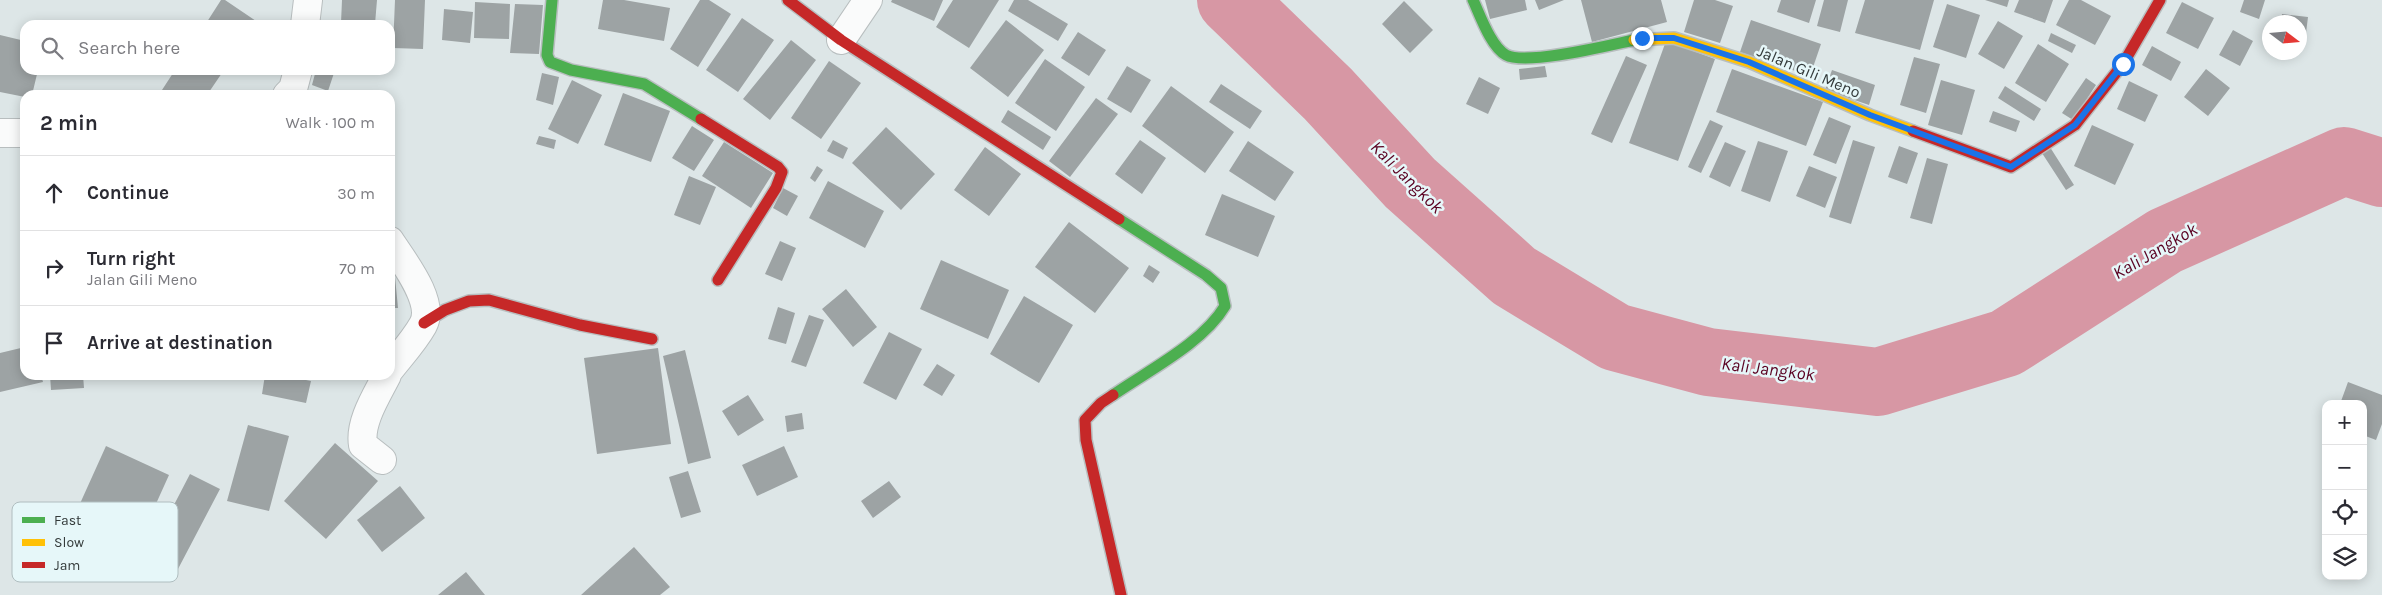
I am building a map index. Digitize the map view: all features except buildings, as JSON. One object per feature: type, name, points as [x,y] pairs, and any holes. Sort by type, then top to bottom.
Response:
[{"type":"street","points":[[306,20],[308,0]]},
{"type":"street","points":[[552,0],[547,55],[550,62],[570,70],[644,84],[778,167],[782,172],[776,188],[718,280]]},
{"type":"street","points":[[788,0],[841,40],[1206,275],[1221,288],[1225,306],[1216,321],[1202,335],[1101,403],[1085,420],[1086,440],[1121,595]]},
{"type":"street","points":[[841,40],[868,0]]},
{"type":"street","name":"Jalan Gili Meno","points":[[1473,0],[1491,39],[1505,55],[1519,59],[1586,50],[1642,38],[1674,38],[1749,62],[1870,115],[2011,167],[2075,125],[2123,64],[2160,0]]},
{"type":"street","points":[[0,133],[20,133]]},
{"type":"street","points":[[395,249],[419,286],[424,306],[424,324]]},
{"type":"street","points":[[395,363],[424,324],[445,310],[469,301],[489,300],[580,325],[652,339]]},
{"type":"street","points":[[382,460],[363,445],[362,436],[371,407],[384,380]]},
{"type":"waterway","name":"Kali Jangkok","points":[[1231,0],[1328,94],[1410,183],[1514,276],[1615,337],[1708,362],[1878,382],[2006,343],[2165,241],[2344,161],[2382,173]]},
{"type":"traffic: fast","points":[[552,0],[547,55],[550,62],[571,70],[644,84],[701,119]]},
{"type":"traffic: fast","points":[[1473,0],[1486,30],[1496,45],[1506,55],[1516,58],[1569,54],[1634,40]]},
{"type":"traffic: fast","points":[[1113,395],[1189,344],[1203,332],[1225,306],[1221,288],[1206,275],[1119,219]]},
{"type":"traffic: slow","points":[[1634,40],[1674,38],[1749,62],[1870,115],[1913,131]]},
{"type":"traffic: jam","points":[[788,0],[841,40],[1119,219]]},
{"type":"traffic: jam","points":[[1913,131],[2011,167],[2075,125],[2123,64],[2160,0]]},
{"type":"traffic: jam","points":[[701,119],[778,167],[782,172],[776,188],[718,280]]},
{"type":"traffic: jam","points":[[424,323],[445,310],[469,301],[489,300],[580,325],[652,339]]},
{"type":"traffic: jam","points":[[1113,395],[1101,403],[1085,420],[1086,440],[1121,595]]},
{"type":"route","points":[[1642,38],[1674,38],[1749,62],[1870,115],[2011,167],[2063,135],[2075,125],[2123,64]]}]
